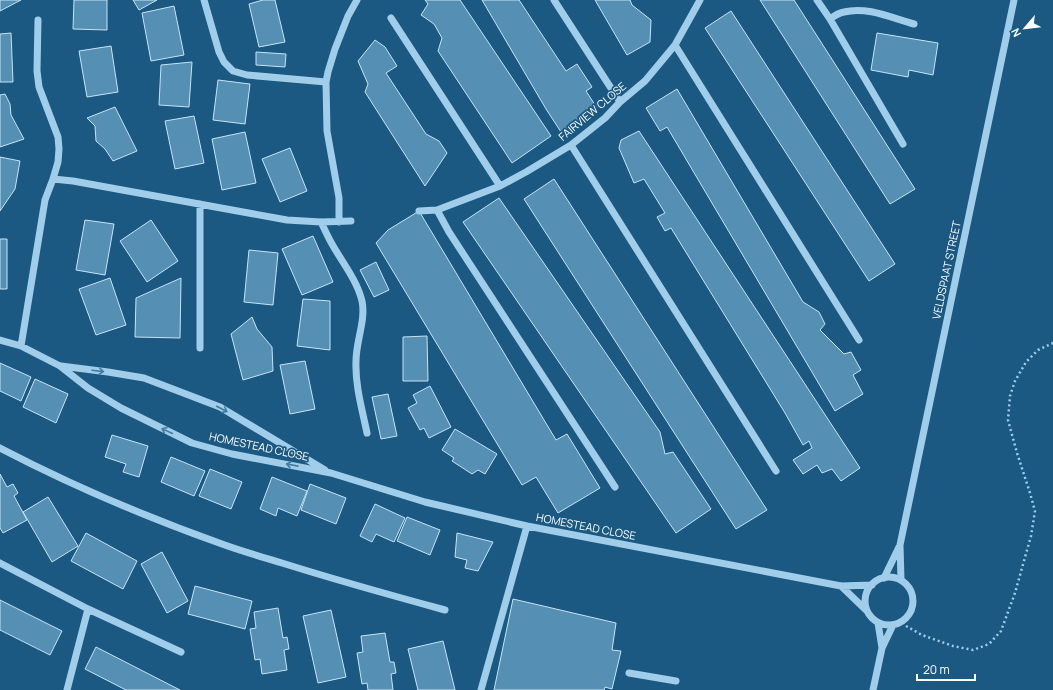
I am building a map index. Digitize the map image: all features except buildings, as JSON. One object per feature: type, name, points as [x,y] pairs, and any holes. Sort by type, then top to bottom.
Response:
[{"type":"street","points":[[204,0],[219,52],[224,62],[233,71],[247,76],[326,82]]},
{"type":"street","points":[[339,222],[339,198],[327,130],[326,82],[335,49],[348,16],[357,0]]},
{"type":"street","points":[[554,0],[620,102]]},
{"type":"street","name":"FAIRVIEW CLOSE","points":[[419,211],[437,210],[500,186],[570,145],[604,118],[645,81],[675,45],[700,0]]},
{"type":"street","points":[[817,0],[830,19],[903,144]]},
{"type":"street","name":"VELDSPAAT STREET","points":[[901,580],[900,545],[1014,0]]},
{"type":"street","points":[[830,19],[843,12],[856,10],[873,12],[914,24]]},
{"type":"street","points":[[391,18],[500,186]]},
{"type":"street","points":[[21,346],[45,200],[58,162],[58,137],[39,87],[37,71],[38,20]]},
{"type":"street","points":[[675,45],[859,340]]},
{"type":"street","points":[[570,145],[776,471]]},
{"type":"street","points":[[53,179],[73,181],[287,220],[322,222],[351,221]]},
{"type":"street","points":[[200,204],[200,348]]},
{"type":"street","points":[[437,210],[449,232],[615,487]]},
{"type":"street","points":[[322,222],[331,244],[346,265],[362,300],[363,314],[356,360],[356,380],[367,433]]},
{"type":"street","name":"HOMESTEAD CLOSE","points":[[0,340],[21,346],[60,366],[88,388],[121,408],[192,443],[232,454],[331,473],[425,502],[527,526],[841,586],[872,585]]},
{"type":"street","name":"HOMESTEAD CLOSE","points":[[60,366],[144,378],[220,407],[331,473]]},
{"type":"street","points":[[0,448],[30,464],[97,495],[223,545],[362,587],[445,610]]},
{"type":"street","points":[[481,690],[527,526]]},
{"type":"street","name":"VELDSPAAT STREET","points":[[884,578],[900,545]]},
{"type":"street","points":[[0,563],[88,609],[181,652]]},
{"type":"street","points":[[841,586],[868,612],[872,618],[878,623],[888,626],[897,624],[906,618],[911,612],[913,598],[911,591],[907,585],[896,578],[884,578],[877,581],[868,591],[866,605],[868,612]]},
{"type":"street","points":[[67,690],[88,609]]},
{"type":"street","points":[[878,623],[882,648]]},
{"type":"street","points":[[873,690],[882,648],[897,624]]},
{"type":"street","points":[[629,673],[676,681]]},
{"type":"path","points":[[897,624],[953,646],[973,650],[989,644],[1001,631],[1015,593],[1031,536],[1035,511],[1008,420],[1010,396],[1015,381],[1026,362],[1038,350],[1053,343]]}]
